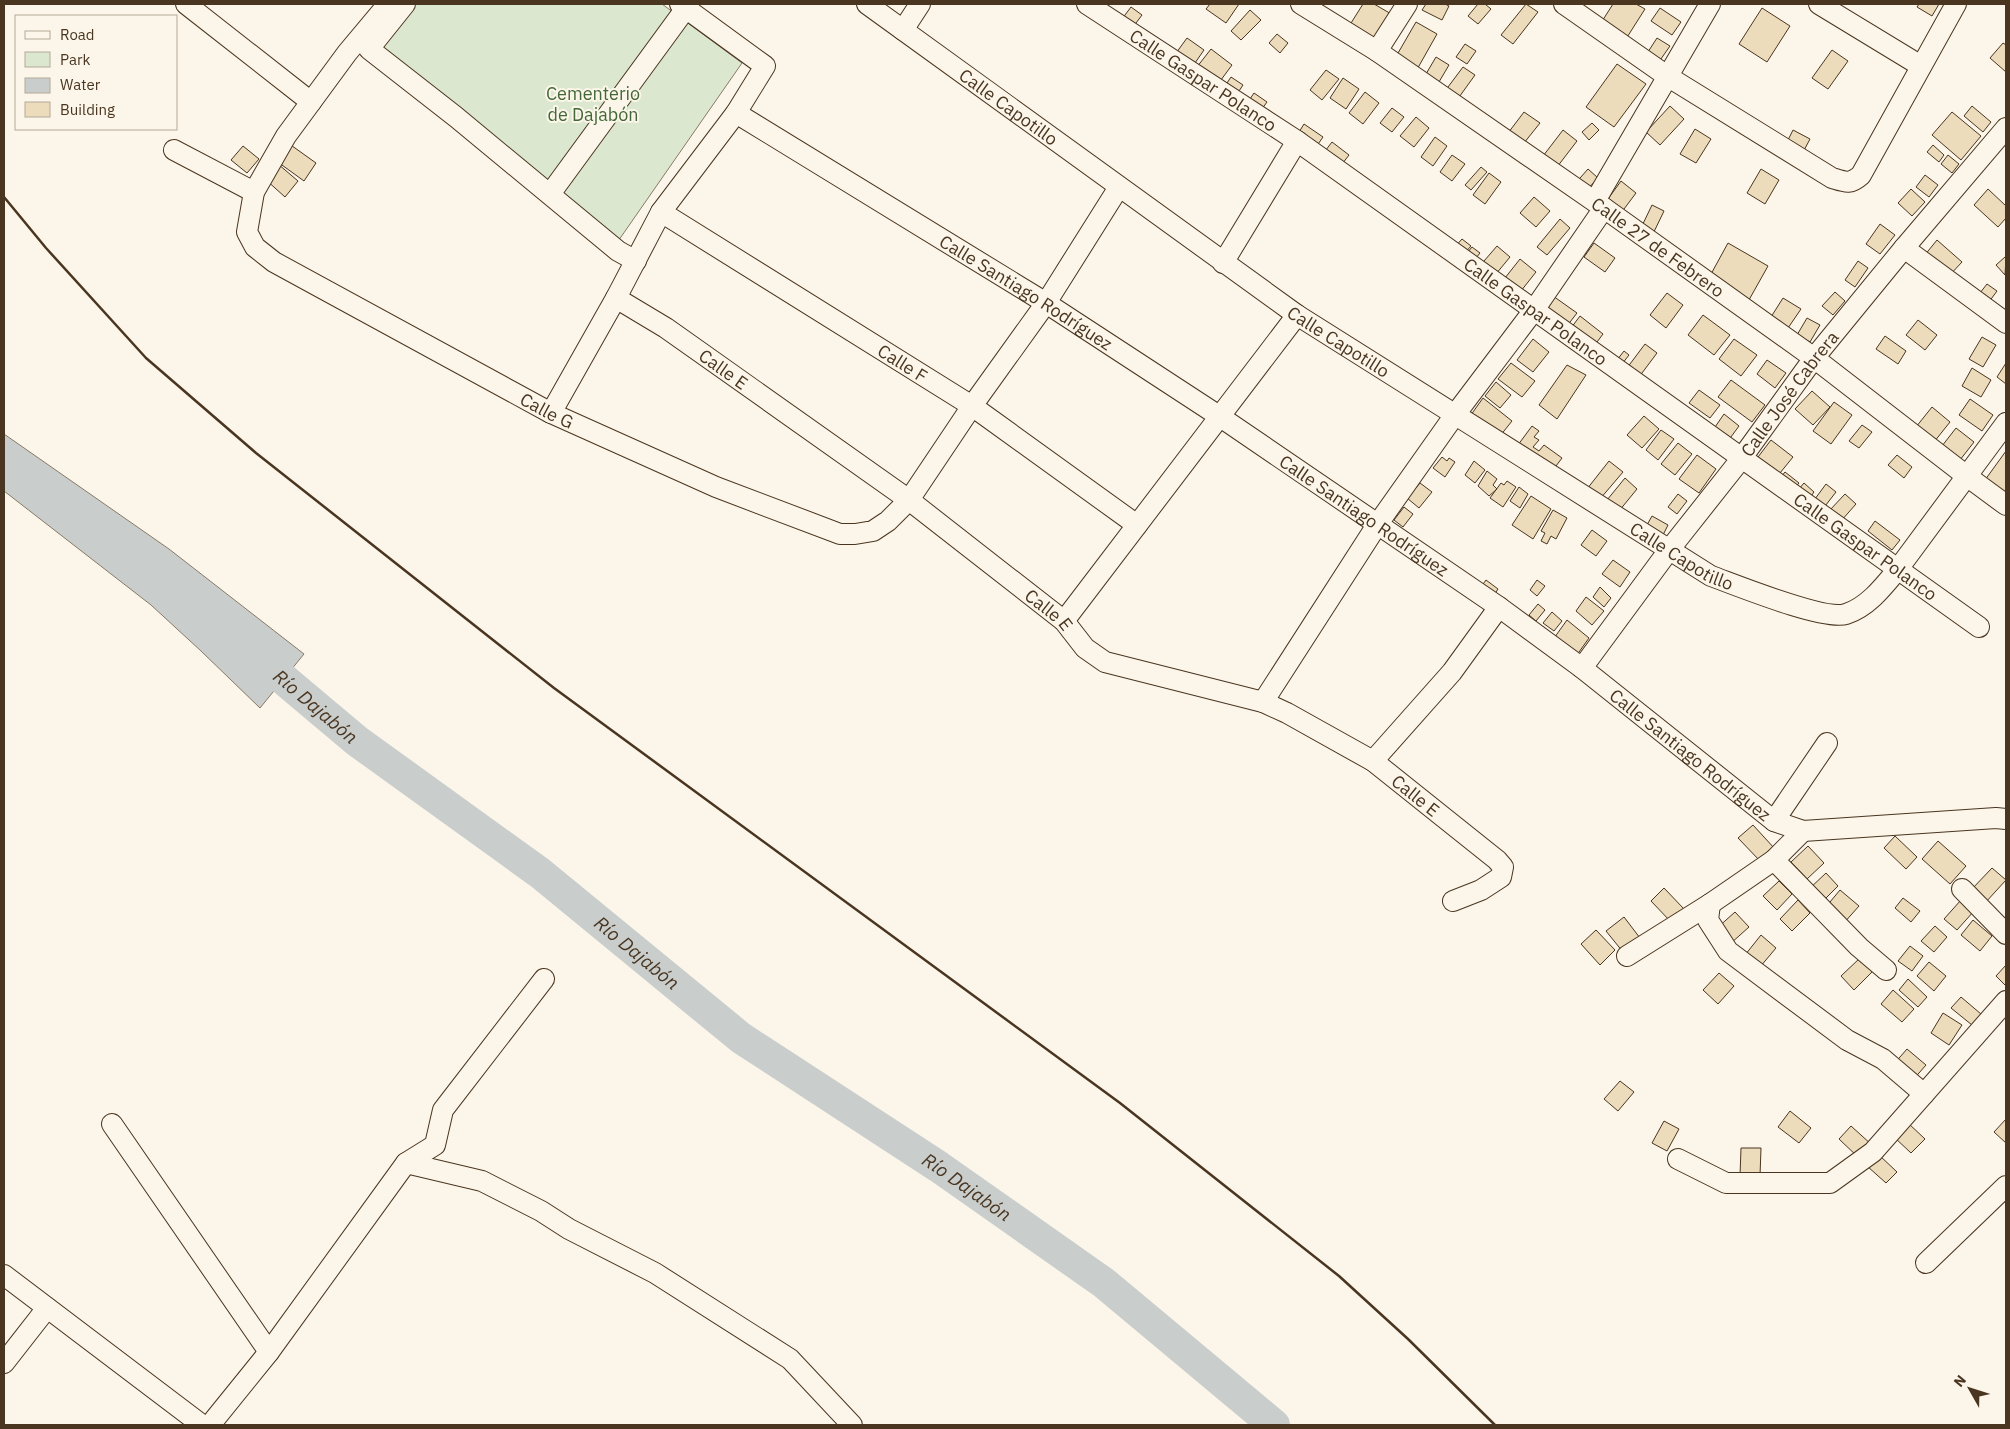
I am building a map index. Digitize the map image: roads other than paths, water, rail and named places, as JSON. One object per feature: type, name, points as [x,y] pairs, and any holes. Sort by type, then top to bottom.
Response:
[{"type":"street","points":[[186,4],[311,102]]},
{"type":"street","points":[[174,150],[254,192],[286,136],[347,53],[388,4]]},
{"type":"street","points":[[405,4],[369,48],[618,251],[636,261]]},
{"type":"street","name":"Calle Capotillo","points":[[867,4],[1296,315],[1711,576],[1769,598],[1822,612],[1845,614],[1865,604],[1898,569]]},
{"type":"street","points":[[903,30],[920,4]]},
{"type":"street","name":"Calle Gaspar Polanco","points":[[1087,4],[1297,141],[1979,627]]},
{"type":"street","name":"Calle 27 de Febrero","points":[[1301,4],[1377,51],[1600,205],[1814,358],[2006,505]]},
{"type":"street","points":[[1377,51],[1407,4]]},
{"type":"street","points":[[1564,4],[1667,76],[1832,178],[1846,182],[1854,181],[1860,175],[1956,4]]},
{"type":"street","points":[[1263,702],[1376,525],[1454,416],[1534,310],[1600,205],[1667,76],[1710,4]]},
{"type":"street","points":[[1819,4],[1921,66]]},
{"type":"street","points":[[550,194],[685,5],[765,66],[736,113],[661,212],[616,298],[551,413]]},
{"type":"street","name":"Calle Santiago Rodríguez","points":[[736,113],[1046,303],[1219,416],[1376,525],[1499,607],[1582,668],[1774,821],[1803,831],[1996,818],[2006,819]]},
{"type":"street","name":"Calle José Cabrera","points":[[1582,668],[1669,550],[1741,459],[1814,358],[2006,128]]},
{"type":"street","points":[[1224,264],[1297,141]]},
{"type":"street","points":[[909,500],[972,406],[1046,303],[1118,186]]},
{"type":"street","name":"Calle G","points":[[254,192],[247,232],[255,247],[274,262],[551,413],[716,487],[840,534],[873,531],[888,521],[909,500]]},
{"type":"street","name":"Calle F","points":[[661,212],[972,406],[1137,525]]},
{"type":"street","points":[[1904,248],[2006,323]]},
{"type":"street","name":"Calle E","points":[[616,298],[666,328],[909,500],[1064,621],[1084,648],[1105,662],[1263,702],[1287,713],[1373,761],[1497,860],[1502,867],[1501,877],[1482,890],[1454,901]]},
{"type":"street","points":[[1064,621],[1296,315]]},
{"type":"street","points":[[1898,569],[1968,477],[2006,423]]},
{"type":"street","points":[[1373,761],[1452,672],[1499,607]]},
{"type":"street","points":[[1774,821],[1827,743]]},
{"type":"street","points":[[1627,956],[1710,904],[1774,860],[1803,831]]},
{"type":"street","points":[[1774,860],[1859,947],[1886,970]]},
{"type":"street","points":[[1962,889],[2006,934]]},
{"type":"street","points":[[1710,904],[1708,920],[1728,951],[1847,1040],[1883,1059],[1924,1094]]},
{"type":"street","points":[[4,1275],[209,1425],[269,1352],[406,1163],[435,1145],[442,1110],[544,979]]},
{"type":"street","points":[[1678,1159],[1726,1183],[1830,1183],[1873,1152],[2004,1008]]},
{"type":"street","points":[[112,1124],[269,1352]]},
{"type":"street","points":[[406,1163],[482,1181],[655,1273],[790,1359],[852,1425]]},
{"type":"street","points":[[1926,1263],[2006,1186]]},
{"type":"street","points":[[4,1363],[47,1308]]},
{"type":"water","points":[[4,434],[169,549],[304,654],[260,708],[151,605],[4,491]]},
{"type":"waterway","name":"Río Dajabón","points":[[250,651],[357,741],[540,873],[741,1038],[939,1167],[1104,1283],[1274,1425]]},
{"type":"park label","name":"Cementerio de Dajabón","points":[[593,104]]}]
